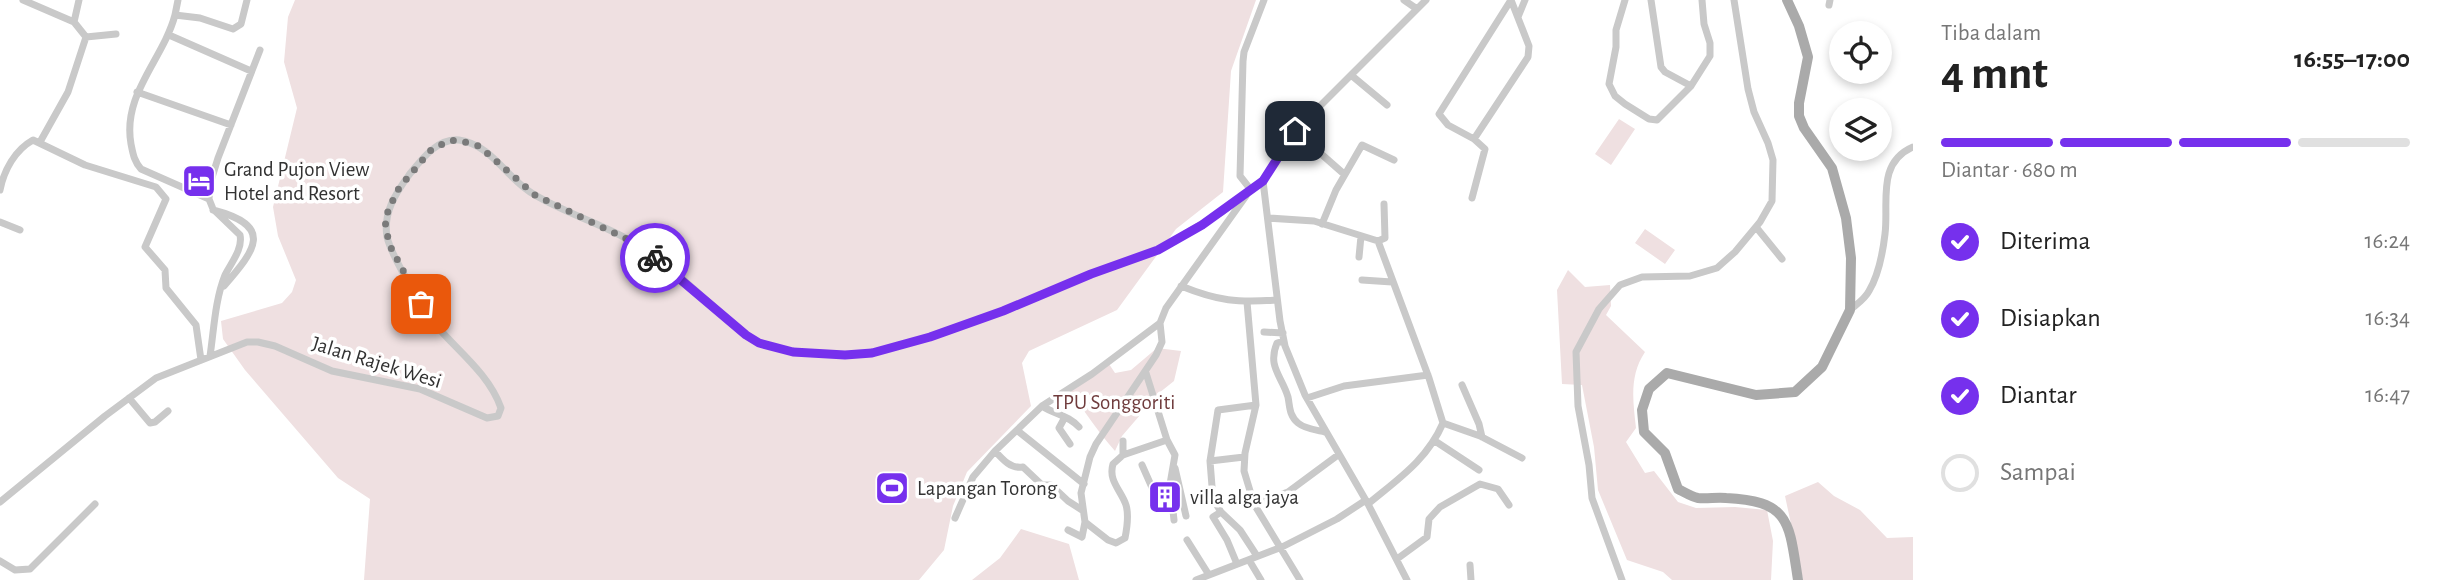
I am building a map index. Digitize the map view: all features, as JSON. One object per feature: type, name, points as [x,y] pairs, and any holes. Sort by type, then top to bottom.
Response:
[{"type":"main road","points":[[1787,0],[1799,26],[1808,57],[1799,116],[1804,128],[1832,168],[1846,218],[1852,258],[1850,310],[1822,367],[1795,392],[1756,395],[1667,373],[1649,389],[1642,410],[1644,432],[1665,453],[1678,489],[1699,498],[1738,498],[1763,502],[1776,509],[1788,529],[1798,580]]},
{"type":"street","points":[[23,0],[74,22],[86,37]]},
{"type":"street","points":[[74,22],[79,0]]},
{"type":"street","points":[[178,0],[169,35],[137,92],[128,126],[135,162],[141,169],[209,199]]},
{"type":"street","points":[[175,15],[200,18],[233,29],[241,24],[247,0]]},
{"type":"street","points":[[1068,530],[1082,537],[1085,522],[1080,502],[1096,444],[1146,373],[1162,342],[1160,323],[1166,308],[1249,191],[1240,176],[1243,61],[1264,0]]},
{"type":"street","points":[[1404,0],[1417,9]]},
{"type":"street","points":[[1406,579],[1367,502],[1307,398],[1284,337],[1263,181],[1297,129],[1426,0]]},
{"type":"street","points":[[1472,198],[1485,149],[1439,114],[1511,0],[1528,46],[1528,57],[1474,139]]},
{"type":"street","points":[[1518,17],[1525,0]]},
{"type":"street","points":[[1625,0],[1616,30],[1616,47],[1609,78],[1615,96],[1639,114],[1657,120],[1690,86],[1710,56],[1702,0]]},
{"type":"street","points":[[1651,0],[1661,67],[1690,86]]},
{"type":"street","points":[[1622,580],[1591,498],[1590,466],[1578,406],[1576,352],[1599,309],[1620,285],[1642,276],[1690,276],[1717,268],[1756,227],[1772,201],[1773,160],[1748,89],[1734,0]]},
{"type":"street","points":[[86,37],[117,34]]},
{"type":"street","points":[[169,35],[251,71]]},
{"type":"street","points":[[40,142],[68,92],[86,37]]},
{"type":"street","points":[[210,356],[221,289],[242,241],[237,230],[212,209],[209,199],[210,184],[260,50]]},
{"type":"street","points":[[1351,75],[1387,105]]},
{"type":"street","points":[[137,92],[231,125]]},
{"type":"street","points":[[1271,107],[1344,174]]},
{"type":"street","name":"Jalan Rajek Wesi","points":[[0,502],[159,376],[247,342],[275,346],[332,371],[421,389],[487,418],[498,416],[501,408],[497,397],[477,370],[429,317],[396,259],[387,236],[385,221],[399,188],[431,150],[448,141],[457,140],[479,146],[535,195],[640,247],[759,343],[793,352],[845,355],[872,353],[930,337],[1158,250],[1202,225],[1263,181]]},
{"type":"street","points":[[0,190],[12,160],[29,141],[40,142],[85,165],[161,190],[166,199],[145,247],[165,270],[166,288],[196,324],[201,360]]},
{"type":"street","points":[[1322,224],[1344,174],[1362,145],[1394,160]]},
{"type":"street","points":[[1850,310],[1871,289],[1885,232],[1887,178],[1901,154],[1913,147]]},
{"type":"street","points":[[1268,218],[1322,224],[1378,241],[1385,237],[1384,204]]},
{"type":"street","points":[[212,209],[242,220],[250,228],[254,239],[249,256],[221,289]]},
{"type":"street","points":[[0,222],[20,230]]},
{"type":"street","points":[[1756,227],[1782,258]]},
{"type":"street","points":[[1359,257],[1361,236]]},
{"type":"street","points":[[1196,580],[1282,547],[1367,502],[1423,457],[1435,442],[1443,423],[1378,241]]},
{"type":"street","points":[[1362,280],[1392,282]]},
{"type":"street","points":[[1181,286],[1217,300],[1277,300]]},
{"type":"street","points":[[1247,302],[1256,405],[1244,457],[1244,471],[1254,504],[1300,580]]},
{"type":"street","points":[[955,517],[973,477],[995,451],[1042,406],[1092,374],[1160,323]]},
{"type":"street","points":[[1264,332],[1284,337]]},
{"type":"street","points":[[1284,337],[1277,343],[1273,356],[1279,380],[1288,397],[1290,412],[1297,422],[1305,427],[1325,432]]},
{"type":"street","points":[[1146,373],[1167,440],[1175,455],[1170,493],[1174,520]]},
{"type":"street","points":[[1307,398],[1343,386],[1428,375]]},
{"type":"street","points":[[1462,385],[1482,437]]},
{"type":"street","points":[[129,398],[150,423],[168,411]]},
{"type":"street","points":[[1256,405],[1218,410],[1215,415],[1210,461],[1213,499],[1221,512],[1240,530],[1257,556]]},
{"type":"street","points":[[1042,406],[1070,417],[1079,427]]},
{"type":"street","points":[[1065,416],[1059,428],[1070,444]]},
{"type":"street","points":[[1443,423],[1482,437],[1522,458]]},
{"type":"street","points":[[1018,431],[1084,484]]},
{"type":"street","points":[[1085,522],[1112,542],[1121,542],[1125,538],[1127,508],[1112,480],[1111,470],[1116,460],[1123,455],[1167,440]]},
{"type":"street","points":[[1123,441],[1123,455]]},
{"type":"street","points":[[1435,442],[1479,471]]},
{"type":"street","points":[[995,451],[1015,468],[1023,467],[1042,485],[1051,485],[1082,510]]},
{"type":"street","points":[[1254,504],[1288,492],[1338,455]]},
{"type":"street","points":[[1210,461],[1244,457]]},
{"type":"street","points":[[1174,464],[1186,516]]},
{"type":"street","points":[[1142,465],[1154,492],[1170,493]]},
{"type":"street","points":[[1397,559],[1427,537],[1429,519],[1440,507],[1480,484],[1498,489],[1509,505]]},
{"type":"street","points":[[0,561],[15,570],[30,569],[95,504]]},
{"type":"street","points":[[1221,512],[1213,517],[1237,564]]},
{"type":"street","points":[[1187,540],[1209,575]]},
{"type":"street","points":[[1249,560],[1261,580]]},
{"type":"street","points":[[1470,565],[1471,580]]},
{"type":"green space","points":[[295,0],[1256,0],[1231,71],[1223,192],[1176,229],[1117,310],[1029,351],[1022,363],[1031,406],[967,472],[953,506],[944,550],[919,580],[364,580],[370,499],[338,478],[245,370],[223,339],[221,321],[282,303],[292,292],[296,280],[278,236],[273,207],[297,108],[284,62],[288,17]]},
{"type":"green space","points":[[1619,119],[1635,129],[1611,165],[1595,154]]},
{"type":"green space","points":[[1645,229],[1675,250],[1665,264],[1635,243]]},
{"type":"green space","points":[[1568,270],[1585,287],[1610,285],[1611,306],[1606,315],[1645,352],[1634,379],[1636,428],[1626,442],[1645,473],[1654,471],[1678,502],[1696,508],[1767,510],[1773,541],[1771,580],[1672,580],[1663,572],[1627,560],[1598,490],[1594,447],[1582,385],[1562,384],[1557,290]]},
{"type":"green space","name":"TPU Songgoriti","points":[[1157,348],[1181,351],[1174,381],[1159,393],[1122,436],[1115,451],[1069,391],[1109,364],[1115,373],[1131,370]]},
{"type":"green space","points":[[1818,482],[1834,496],[1860,510],[1887,538],[1913,537],[1913,580],[1803,580],[1785,496]]},
{"type":"green space","points":[[1021,529],[1069,544],[1079,580],[972,580],[1000,558]]},
{"type":"way so far","points":[[421,304],[389,244],[385,221],[399,188],[431,150],[448,141],[457,140],[479,146],[535,195],[631,241],[655,258]]},
{"type":"place","name":"Grand Pujon View Hotel and Resort","points":[[199,181]]},
{"type":"place","name":"Lapangan Torong","points":[[892,488]]},
{"type":"place","name":"villa alga jaya","points":[[1165,497]]},
{"type":"route","points":[[655,258],[759,343],[793,352],[845,355],[872,353],[930,337],[1003,311],[1091,274],[1158,250],[1222,212],[1263,181],[1295,131]]}]
